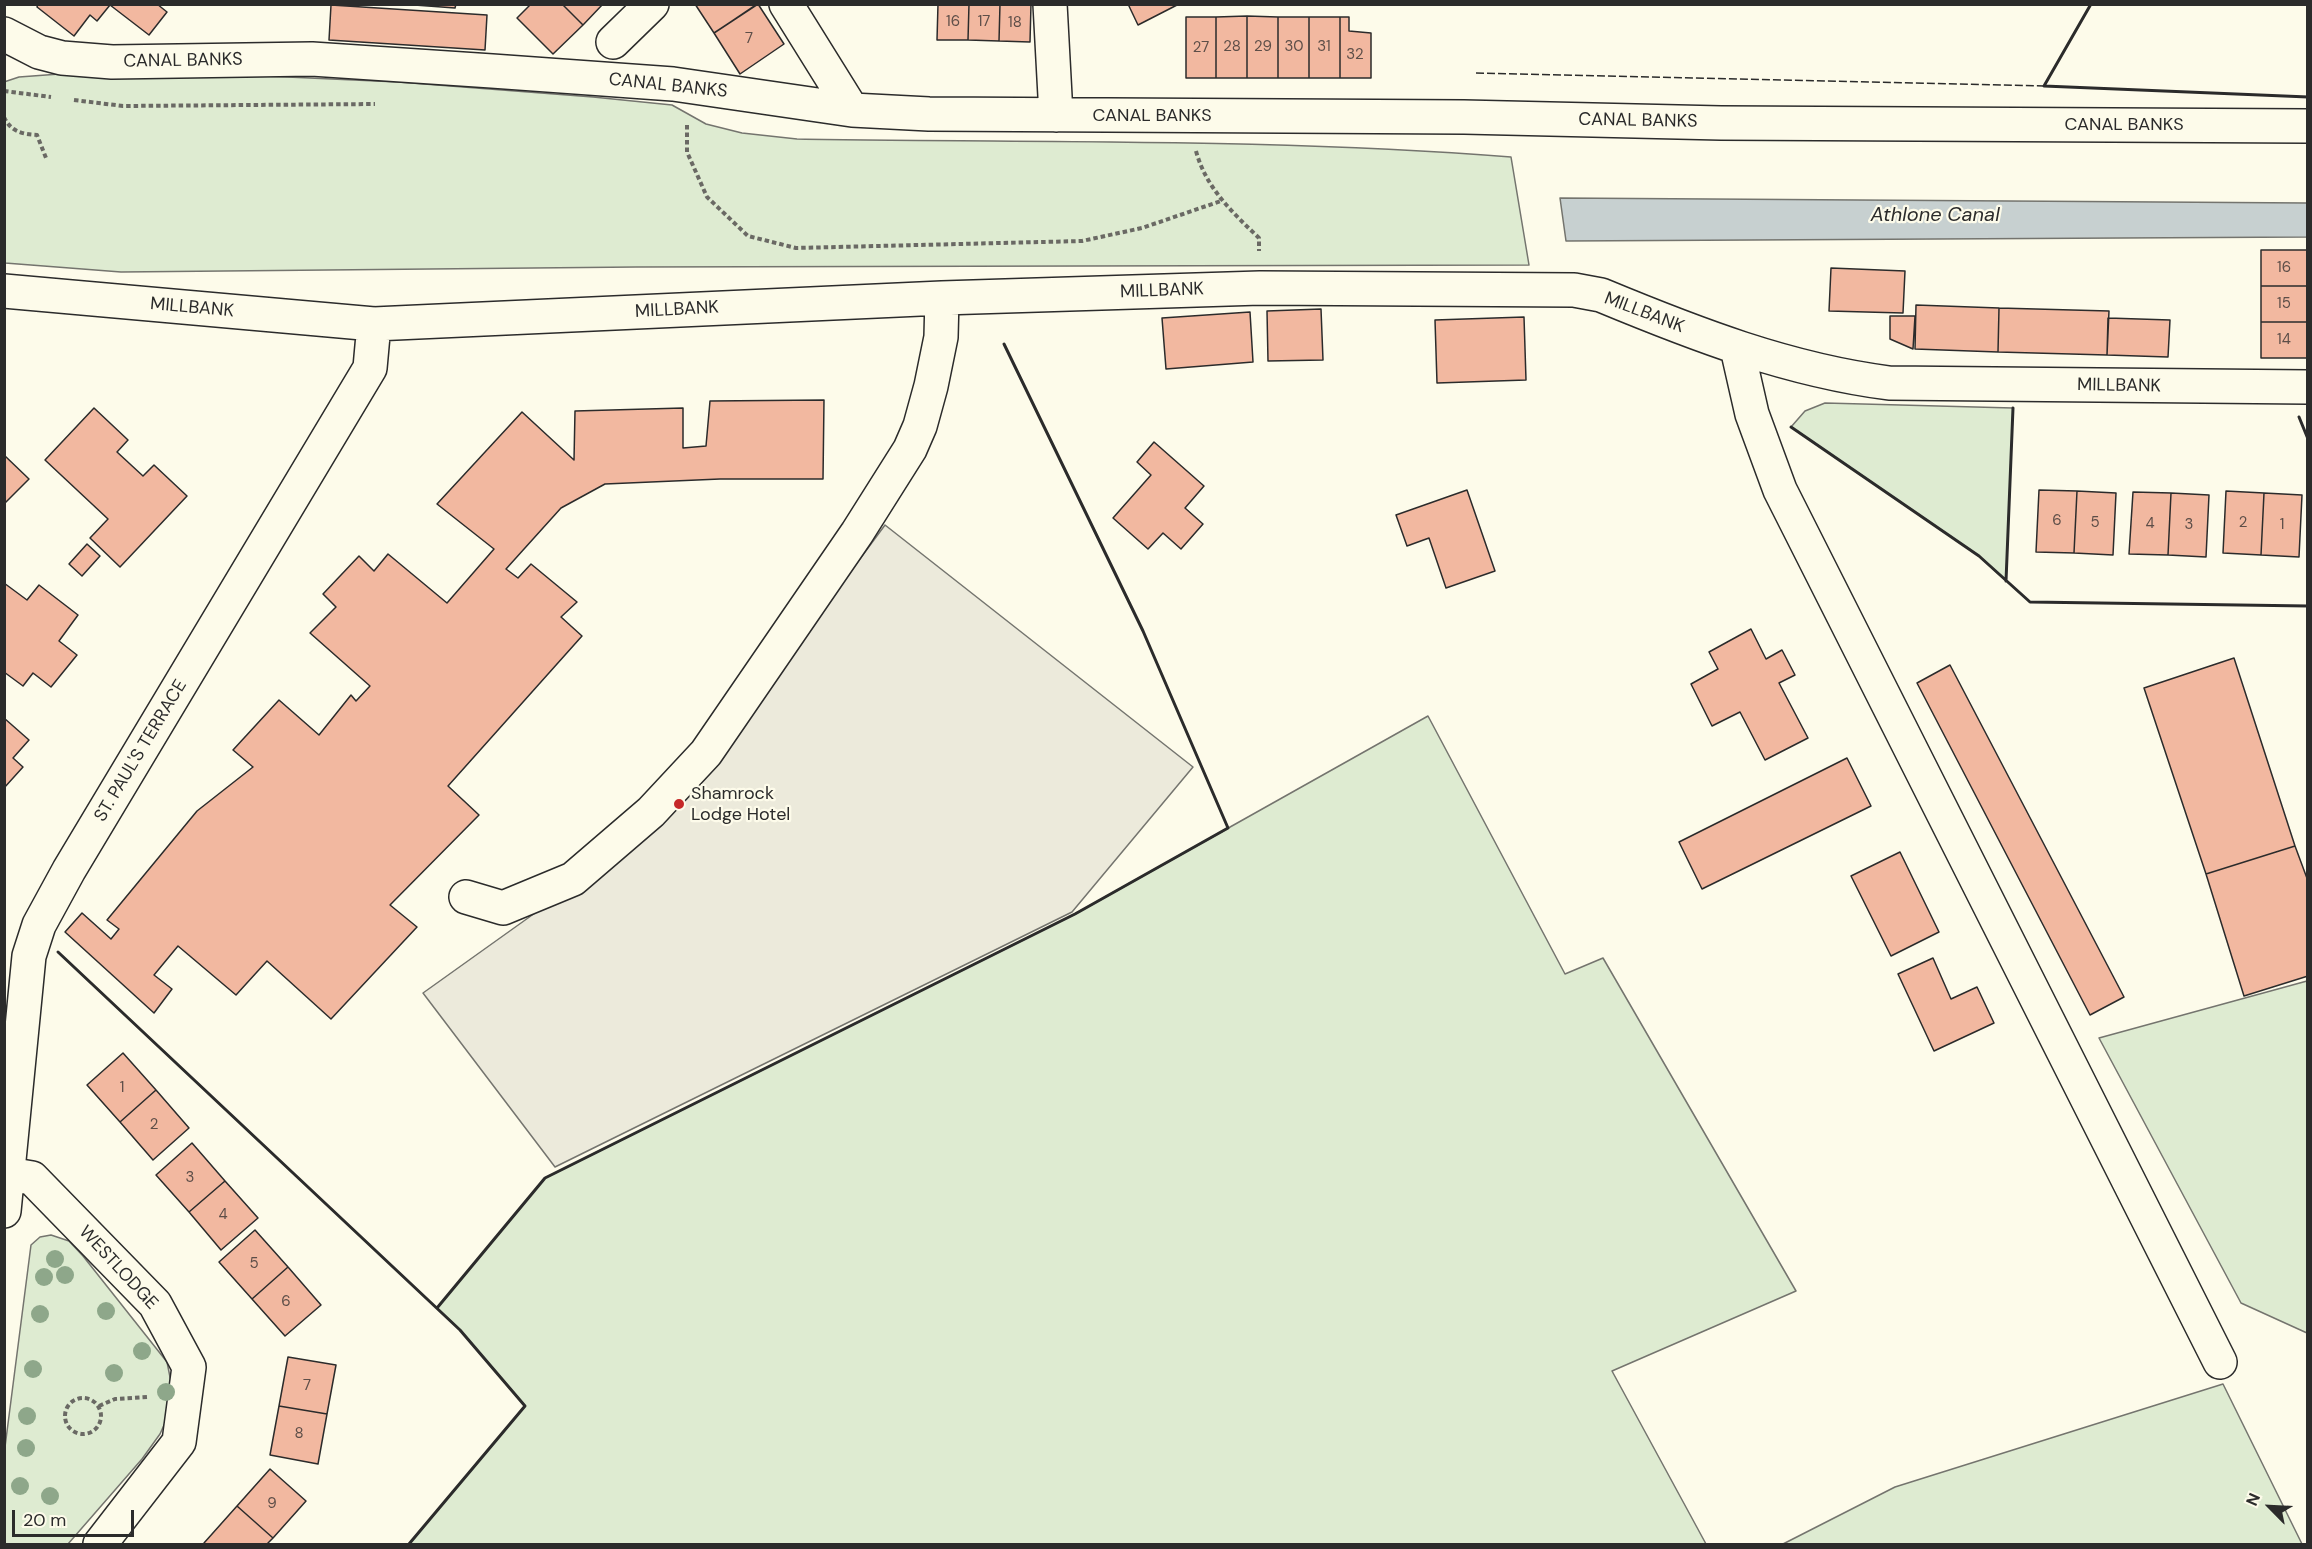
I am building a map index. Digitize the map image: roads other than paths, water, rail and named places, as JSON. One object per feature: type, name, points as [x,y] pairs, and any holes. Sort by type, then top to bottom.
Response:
[{"type":"street","points":[[613,42],[652,4]]},
{"type":"street","points":[[786,4],[852,110]]},
{"type":"street","points":[[1050,4],[1056,115]]},
{"type":"street","name":"CANAL BANKS","points":[[4,34],[39,52],[62,58],[112,62],[312,59],[696,87],[852,110],[929,114],[1464,117],[1721,123],[2307,126]]},
{"type":"street","name":"MILLBANK","points":[[4,291],[374,324],[942,298],[1293,287],[1574,290],[1601,295],[1737,348],[1815,371],[1889,383],[2307,387]]},
{"type":"street","points":[[466,897],[502,908],[573,879],[651,812],[706,753],[857,533],[910,449],[920,426],[931,386],[941,337],[942,298]]},
{"type":"street","name":"ST. PAUL'S TERRACE","points":[[4,1211],[26,981],[33,938],[69,870],[370,368],[374,324]]},
{"type":"street","points":[[1737,348],[1752,414],[1780,490],[2220,1362]]},
{"type":"street","name":"WESTLODGE","points":[[8,1174],[32,1178],[156,1304],[189,1367],[179,1442],[100,1545]]},
{"type":"water","name":"Athlone Canal","points":[[1560,198],[2307,203],[2307,237],[1566,241]]},
{"type":"place","name":"Shamrock Lodge Hotel","points":[[679,804]]}]
